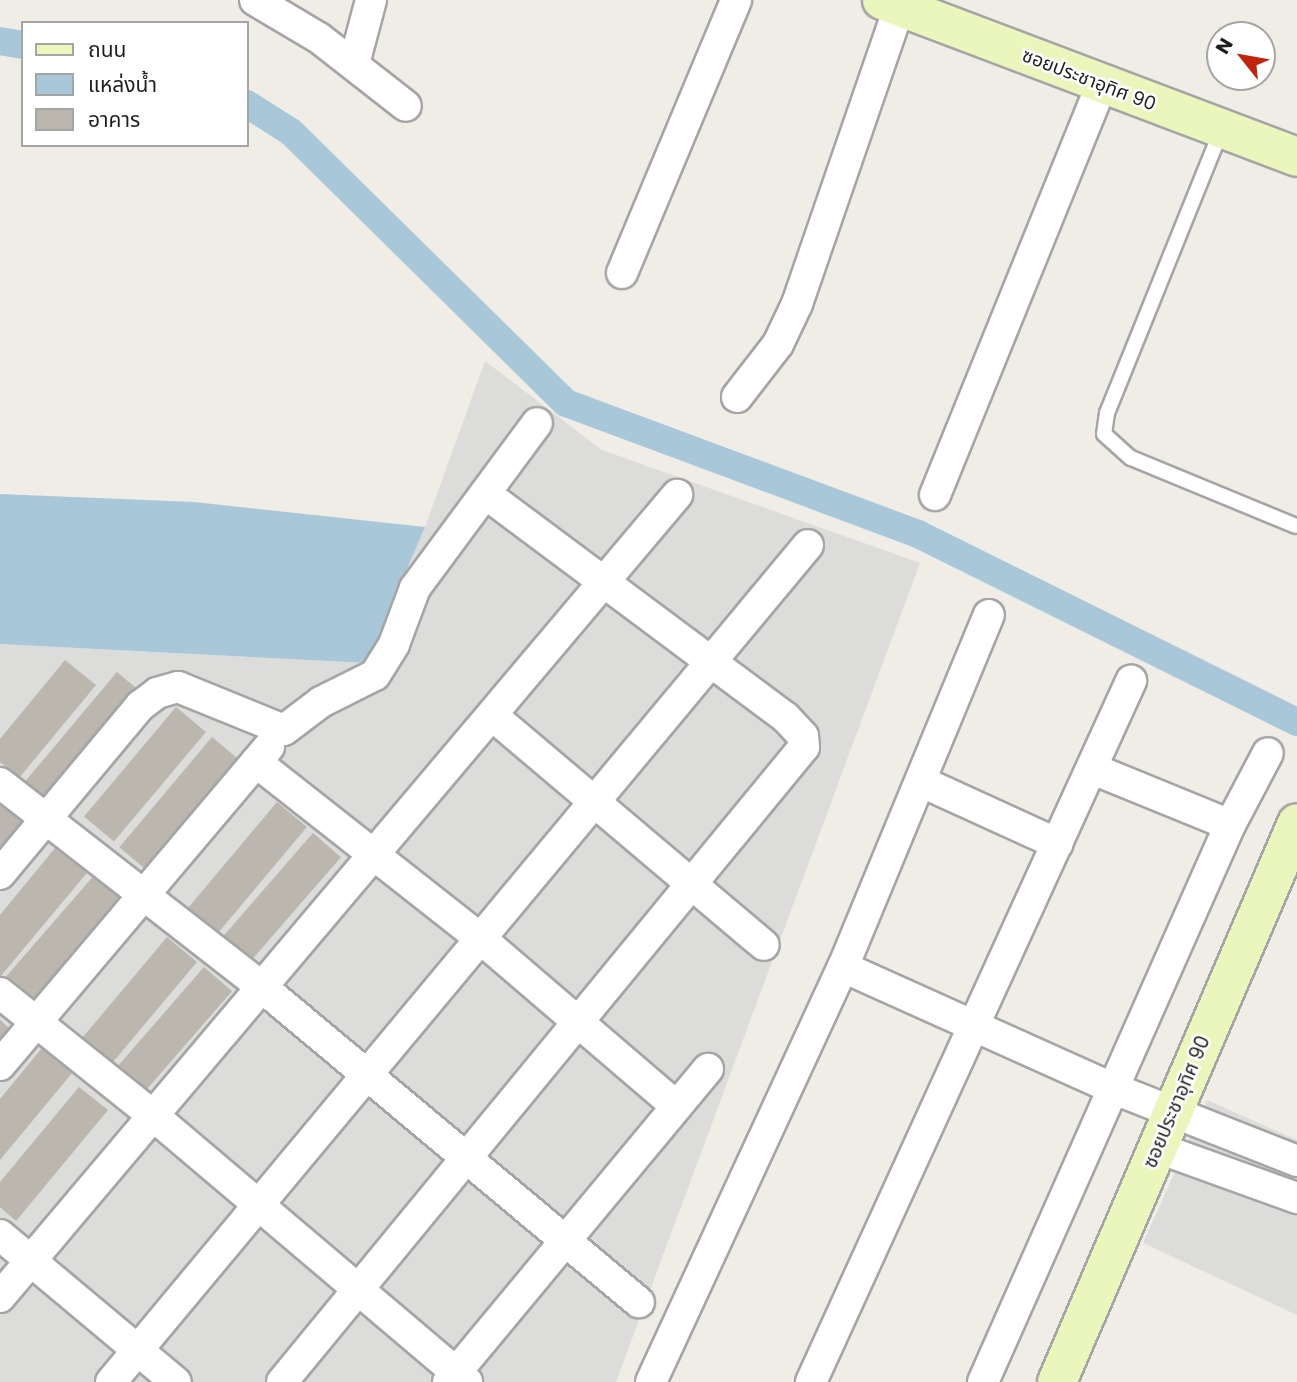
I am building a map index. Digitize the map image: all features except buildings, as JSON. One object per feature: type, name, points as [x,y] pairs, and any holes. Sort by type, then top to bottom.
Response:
[{"type":"street","points":[[255,0],[354,64],[406,106]]},
{"type":"street","points":[[354,64],[371,0]]},
{"type":"street","points":[[622,273],[736,0]]},
{"type":"street","points":[[737,397],[778,344],[797,304],[890,3]]},
{"type":"street","name":"ซอยประชาอุทิศ 90","points":[[890,3],[1101,86],[1297,158]]},
{"type":"street","points":[[935,495],[1101,86]]},
{"type":"street","points":[[0,1065],[284,730],[321,702],[375,675],[394,644],[415,588],[537,423]]},
{"type":"street","points":[[282,1382],[466,1156],[695,885],[804,747],[803,736],[785,717],[709,664],[485,493]]},
{"type":"street","points":[[0,1297],[156,1118],[677,495]]},
{"type":"street","points":[[111,1382],[807,545]]},
{"type":"street","points":[[651,1382],[843,967],[989,615]]},
{"type":"street","points":[[811,1382],[1093,769],[1130,681]]},
{"type":"street","points":[[0,874],[140,706],[157,693],[178,687],[284,730]]},
{"type":"street","points":[[494,717],[764,945]]},
{"type":"street","points":[[983,1382],[1230,825],[1268,753]]},
{"type":"street","points":[[256,762],[480,938],[676,1106]]},
{"type":"street","points":[[1093,769],[1230,825]]},
{"type":"street","points":[[922,782],[1058,844]]},
{"type":"street","points":[[0,783],[143,898],[263,988],[639,1301]]},
{"type":"street","name":"ซอยประชาอุทิศ 90","points":[[1057,1382],[1297,822]]},
{"type":"street","points":[[843,967],[1112,1087],[1297,1161]]},
{"type":"street","points":[[0,993],[156,1118],[357,1289],[457,1379],[566,1239],[708,1069]]},
{"type":"street","points":[[1158,1148],[1297,1198]]},
{"type":"street","points":[[0,1235],[176,1382]]},
{"type":"lane","points":[[1221,129],[1107,413],[1104,433],[1131,458],[1296,526]]},
{"type":"shaded area","points":[[485,361],[602,450],[920,563],[616,1382],[0,1382],[0,644],[367,663],[425,527]]},
{"type":"shaded area","points":[[1207,1100],[1297,1140],[1297,1315],[1143,1243]]},
{"type":"water","points":[[0,494],[194,502],[425,527],[367,663],[0,644]]},
{"type":"waterway","points":[[0,41],[21,45]]},
{"type":"waterway","points":[[248,105],[291,132],[566,403],[918,534],[1297,722]]}]
